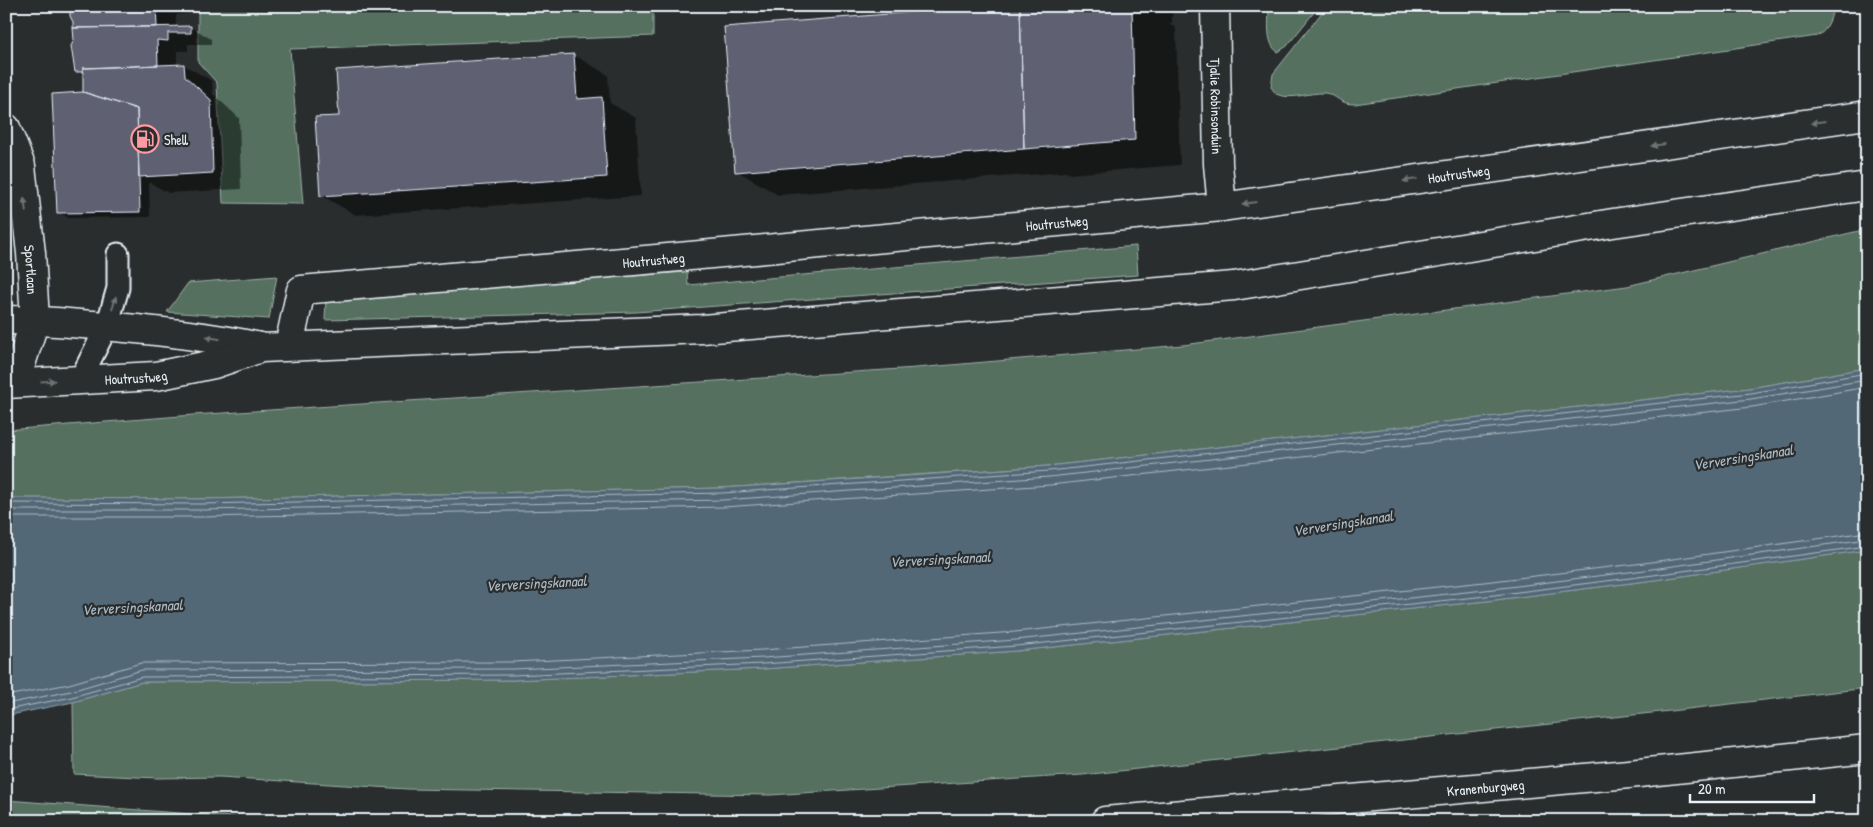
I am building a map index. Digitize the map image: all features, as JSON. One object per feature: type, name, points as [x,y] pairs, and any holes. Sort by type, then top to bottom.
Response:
[{"type":"street","name":"Tjalie Robinsonduin","points":[[1215,6],[1218,164],[1222,206]]},
{"type":"street","name":"Houtrustweg","points":[[289,346],[301,290],[1222,206],[1867,115]]},
{"type":"street","name":"Sportlaan","points":[[6,128],[20,166],[31,253],[35,320],[11,384]]},
{"type":"street","name":"Houtrustweg","points":[[11,384],[156,376],[214,364],[261,348],[702,329],[1234,286],[1613,223],[1867,186]]},
{"type":"street","name":"Houtrustweg","points":[[6,320],[35,320],[107,326],[209,337],[261,348]]},
{"type":"street","points":[[6,357],[11,384]]},
{"type":"street","name":"Kranenburgweg","points":[[1105,821],[1629,774],[1867,749]]},
{"type":"lane","points":[[80,380],[107,326],[118,288],[118,254]]},
{"type":"green space","points":[[198,6],[653,6],[653,36],[290,49],[303,204],[223,203],[217,83],[198,62]]},
{"type":"green space","points":[[1269,6],[1319,6],[1287,46],[1278,52],[1269,38]]},
{"type":"green space","points":[[1327,6],[1834,6],[1824,31],[1817,36],[1355,104],[1346,103],[1325,93],[1288,97],[1276,94],[1271,87],[1273,74]]},
{"type":"green space","points":[[1867,229],[1867,368],[1750,388],[1048,466],[722,488],[201,499],[6,498],[6,430],[193,415],[916,368],[1183,345],[1627,286]]},
{"type":"green space","points":[[1136,246],[1138,275],[636,312],[325,320],[326,298],[687,272],[688,285]]},
{"type":"green space","points":[[277,276],[269,319],[167,312],[188,283]]},
{"type":"green space","points":[[1867,550],[1867,688],[1082,775],[770,795],[407,789],[220,777],[158,778],[74,774],[73,702],[142,682],[513,680],[763,669],[1017,651],[1487,601]]},
{"type":"green space","points":[[6,800],[285,821],[65,821],[6,819]]},
{"type":"water","name":"Verversingskanaal","points":[[1867,368],[1867,550],[1487,601],[1017,651],[763,669],[513,680],[142,682],[73,702],[6,716],[6,498],[201,499],[722,488],[921,475],[1048,466],[1750,388]]},
{"type":"building","points":[[70,6],[156,6],[157,27],[73,28],[70,16]]},
{"type":"building","points":[[990,6],[1020,6],[1024,149],[735,172],[724,27]]},
{"type":"building","points":[[1020,6],[1132,6],[1135,140],[1024,149]]},
{"type":"building","points":[[191,26],[191,33],[168,33],[168,41],[157,40],[158,65],[83,68],[83,72],[75,72],[71,46],[74,40],[73,28]]},
{"type":"building","points":[[574,54],[577,99],[602,97],[607,177],[320,196],[315,117],[339,116],[336,70]]},
{"type":"building","points":[[184,64],[185,76],[211,100],[213,173],[139,177],[137,109],[83,92],[83,68]]},
{"type":"building","points":[[83,92],[137,109],[140,212],[57,213],[52,94]]},
{"type":"place","name":"Shell","points":[[145,139]]}]
